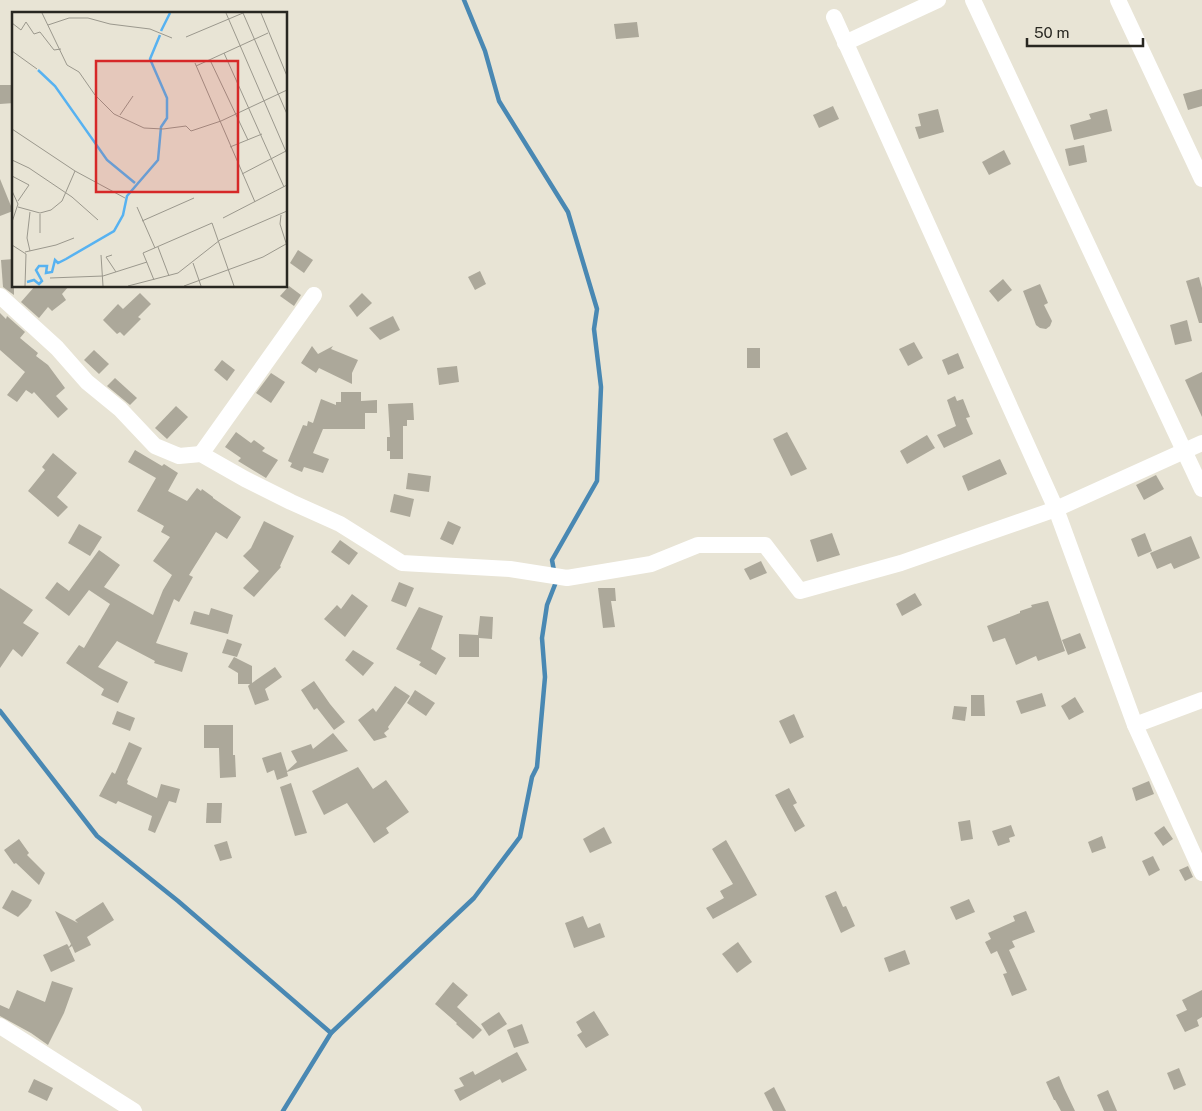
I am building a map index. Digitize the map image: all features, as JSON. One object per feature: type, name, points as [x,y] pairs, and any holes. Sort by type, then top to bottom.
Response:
[{"type":"street","points":[[845,42],[938,0]]},
{"type":"street","points":[[973,0],[1202,489]]},
{"type":"street","points":[[1118,0],[1202,178]]},
{"type":"street","points":[[834,17],[1056,509],[1135,725],[1202,872]]},
{"type":"street","points":[[0,296],[57,348],[87,382],[120,409],[155,446],[179,456],[201,454],[284,498],[340,524],[402,563],[510,568],[567,578],[651,564],[698,545],[765,545],[800,591],[902,563],[1056,509],[1202,443]]},
{"type":"street","points":[[201,454],[314,296]]},
{"type":"street","points":[[1135,725],[1202,700]]},
{"type":"street","points":[[0,1026],[134,1111]]},
{"type":"building","points":[[637,22],[639,37],[616,39],[614,24]]},
{"type":"building","points":[[0,85],[12,85],[12,103],[0,104]]},
{"type":"building","points":[[1202,89],[1202,106],[1188,110],[1183,94]]},
{"type":"building","points":[[833,106],[839,119],[819,128],[813,115]]},
{"type":"building","points":[[938,109],[944,132],[919,139],[915,127],[921,126],[918,114]]},
{"type":"building","points":[[1107,109],[1112,131],[1074,140],[1070,125],[1091,119],[1089,114]]},
{"type":"building","points":[[1084,145],[1087,162],[1069,166],[1065,149]]},
{"type":"building","points":[[1004,150],[1011,164],[989,175],[982,162]]},
{"type":"building","points":[[0,179],[12,211],[0,216]]},
{"type":"building","points":[[298,250],[313,260],[304,273],[290,263]]},
{"type":"building","points":[[12,259],[12,288],[14,288],[14,295],[3,287],[1,260]]},
{"type":"building","points":[[480,271],[486,284],[475,290],[468,277]]},
{"type":"building","points":[[1199,277],[1202,288],[1202,323],[1199,323],[1186,281]]},
{"type":"building","points":[[1003,279],[1012,290],[998,302],[989,291]]},
{"type":"building","points":[[1040,284],[1048,303],[1044,305],[1052,321],[1046,329],[1036,325],[1023,291]]},
{"type":"building","points":[[288,287],[301,295],[294,306],[280,296]]},
{"type":"building","points":[[33,288],[67,288],[62,294],[66,300],[52,311],[48,307],[39,318],[21,302]]},
{"type":"building","points":[[140,293],[151,304],[138,317],[141,319],[124,336],[120,332],[117,334],[103,320],[118,304],[123,309]]},
{"type":"building","points":[[362,293],[372,303],[357,317],[349,306]]},
{"type":"building","points":[[0,313],[6,319],[7,316],[25,332],[20,338],[38,353],[36,356],[48,365],[65,388],[56,396],[68,409],[58,418],[34,392],[32,394],[26,390],[17,402],[7,395],[25,372],[0,350]]},
{"type":"building","points":[[393,316],[400,330],[380,340],[369,328]]},
{"type":"building","points":[[1187,320],[1192,341],[1175,345],[1170,325]]},
{"type":"building","points":[[914,342],[923,358],[908,366],[899,349]]},
{"type":"building","points":[[312,346],[318,354],[333,346],[331,349],[358,360],[352,373],[352,384],[319,368],[316,373],[301,363]]},
{"type":"building","points":[[747,348],[760,348],[760,368],[747,368]]},
{"type":"building","points":[[94,350],[109,364],[99,374],[84,360]]},
{"type":"building","points":[[958,353],[964,368],[948,375],[942,360]]},
{"type":"building","points":[[222,360],[235,370],[227,381],[214,370]]},
{"type":"building","points":[[457,366],[459,382],[439,385],[437,368]]},
{"type":"building","points":[[1202,372],[1202,417],[1185,380]]},
{"type":"building","points":[[271,373],[285,382],[271,403],[256,393]]},
{"type":"building","points":[[115,378],[137,398],[130,405],[107,386]]},
{"type":"building","points":[[341,392],[361,392],[361,401],[377,400],[377,413],[365,413],[365,429],[323,429],[313,453],[329,459],[323,473],[304,467],[302,472],[290,467],[292,463],[288,461],[303,425],[307,426],[308,421],[313,423],[321,399],[336,405],[336,402],[341,402]]},
{"type":"building","points":[[955,396],[957,401],[963,399],[970,417],[966,418],[973,434],[944,448],[937,435],[956,426],[947,400]]},
{"type":"building","points":[[413,403],[414,420],[407,420],[407,426],[403,426],[403,459],[390,459],[390,451],[387,451],[387,437],[390,437],[388,404]]},
{"type":"building","points":[[176,406],[188,417],[167,439],[155,428]]},
{"type":"building","points":[[236,432],[251,443],[254,440],[265,448],[262,451],[278,460],[266,478],[238,461],[241,458],[225,447]]},
{"type":"building","points":[[787,432],[807,469],[791,476],[773,439]]},
{"type":"building","points":[[927,435],[935,448],[907,464],[900,451]]},
{"type":"building","points":[[135,450],[178,473],[168,491],[187,501],[197,488],[201,491],[202,489],[241,517],[227,539],[216,532],[189,575],[193,577],[179,602],[174,599],[156,643],[188,653],[182,672],[154,663],[155,661],[117,641],[98,667],[128,682],[118,703],[101,695],[104,689],[66,663],[79,645],[84,648],[110,604],[89,590],[69,616],[45,598],[57,582],[69,591],[99,550],[120,565],[104,587],[153,615],[163,590],[172,575],[153,561],[170,537],[161,532],[164,526],[137,511],[156,478],[128,462]]},
{"type":"building","points":[[53,453],[77,473],[57,497],[68,507],[58,517],[28,491],[45,470],[42,467]]},
{"type":"building","points":[[1000,459],[1007,474],[968,491],[962,476]]},
{"type":"building","points":[[408,473],[431,476],[429,492],[406,489]]},
{"type":"building","points":[[1156,475],[1164,489],[1144,500],[1136,485]]},
{"type":"building","points":[[394,494],[414,499],[410,517],[390,512]]},
{"type":"building","points":[[264,521],[294,536],[281,567],[254,597],[243,588],[259,571],[243,556],[251,548]]},
{"type":"building","points":[[448,521],[461,527],[453,545],[440,539]]},
{"type":"building","points":[[79,524],[102,537],[90,556],[68,543]]},
{"type":"building","points":[[832,533],[840,555],[817,562],[810,540]]},
{"type":"building","points":[[1145,533],[1152,551],[1138,557],[1131,539]]},
{"type":"building","points":[[1191,536],[1200,558],[1174,569],[1171,563],[1157,569],[1150,553]]},
{"type":"building","points":[[340,540],[358,553],[349,565],[331,552]]},
{"type":"building","points":[[761,561],[767,573],[750,580],[744,569]]},
{"type":"building","points":[[399,582],[414,588],[406,607],[391,601]]},
{"type":"building","points":[[0,588],[33,610],[23,623],[39,633],[22,657],[13,649],[0,668]]},
{"type":"building","points":[[598,588],[615,588],[616,601],[611,601],[615,627],[603,628]]},
{"type":"building","points":[[915,593],[922,605],[902,616],[896,604]]},
{"type":"building","points":[[352,594],[368,606],[345,637],[324,619],[337,605],[341,609]]},
{"type":"building","points":[[1048,601],[1065,651],[1038,661],[1036,656],[1016,665],[1005,638],[993,642],[987,626],[1020,613],[1020,611],[1032,607],[1031,605]]},
{"type":"building","points":[[419,607],[443,616],[431,649],[446,658],[436,675],[419,665],[421,662],[396,649]]},
{"type":"building","points":[[211,608],[233,615],[228,634],[190,624],[194,611],[209,615]]},
{"type":"building","points":[[480,616],[493,617],[492,639],[479,638],[479,657],[459,657],[459,634],[478,635]]},
{"type":"building","points":[[1080,633],[1086,648],[1068,655],[1062,640]]},
{"type":"building","points":[[227,639],[242,644],[237,657],[222,653]]},
{"type":"building","points":[[353,650],[374,663],[363,676],[345,660]]},
{"type":"building","points":[[234,657],[252,666],[252,683],[275,667],[282,677],[265,689],[269,700],[255,705],[248,686],[250,684],[238,684],[238,673],[228,667]]},
{"type":"building","points":[[314,681],[345,722],[334,730],[317,708],[314,710],[301,690]]},
{"type":"building","points":[[395,686],[410,696],[388,727],[389,729],[384,733],[387,737],[374,741],[358,720],[373,708],[376,712]]},
{"type":"building","points":[[415,690],[435,703],[426,716],[407,703]]},
{"type":"building","points":[[1042,693],[1046,706],[1021,714],[1016,701]]},
{"type":"building","points":[[971,695],[984,695],[985,716],[971,716]]},
{"type":"building","points":[[1075,697],[1084,712],[1069,720],[1061,706]]},
{"type":"building","points":[[954,706],[967,707],[965,721],[952,719]]},
{"type":"building","points":[[117,711],[135,718],[130,731],[112,724]]},
{"type":"building","points":[[794,714],[804,737],[790,744],[779,721]]},
{"type":"building","points":[[204,725],[233,725],[233,755],[235,755],[236,777],[220,778],[219,748],[204,748]]},
{"type":"building","points":[[333,733],[348,751],[287,772],[288,776],[277,780],[274,770],[267,773],[262,758],[281,752],[287,771],[297,762],[291,751],[311,744],[313,749]]},
{"type":"building","points":[[129,742],[142,748],[127,780],[127,784],[157,798],[161,784],[180,789],[176,803],[169,801],[155,833],[148,830],[152,816],[118,801],[116,804],[99,796],[112,772],[115,774]]},
{"type":"building","points":[[358,767],[373,789],[386,780],[409,812],[386,828],[389,833],[374,843],[347,803],[324,815],[312,791]]},
{"type":"building","points":[[1149,781],[1154,794],[1136,801],[1132,788]]},
{"type":"building","points":[[291,783],[307,833],[295,836],[280,787]]},
{"type":"building","points":[[789,788],[797,803],[793,805],[805,826],[795,832],[775,795]]},
{"type":"building","points":[[207,803],[222,803],[221,823],[206,823]]},
{"type":"building","points":[[970,820],[973,839],[961,841],[958,822]]},
{"type":"building","points":[[1011,825],[1015,836],[1009,838],[1010,842],[998,846],[992,831]]},
{"type":"building","points":[[1164,826],[1173,839],[1163,846],[1154,833]]},
{"type":"building","points":[[604,827],[612,843],[590,853],[583,839]]},
{"type":"building","points":[[1102,836],[1106,848],[1092,853],[1088,842]]},
{"type":"building","points":[[19,839],[29,853],[27,855],[45,873],[39,885],[16,863],[14,864],[4,850]]},
{"type":"building","points":[[726,840],[757,895],[713,919],[706,908],[724,898],[720,891],[733,884],[712,849]]},
{"type":"building","points":[[227,841],[232,858],[220,861],[214,845]]},
{"type":"building","points":[[1153,856],[1160,870],[1149,876],[1142,861]]},
{"type":"building","points":[[1188,866],[1193,877],[1185,881],[1179,870]]},
{"type":"building","points":[[12,890],[32,900],[18,917],[2,908]]},
{"type":"building","points":[[836,891],[843,907],[846,906],[855,926],[841,933],[825,896]]},
{"type":"building","points":[[969,899],[975,912],[956,920],[950,907]]},
{"type":"building","points":[[103,902],[114,920],[87,937],[91,945],[75,953],[72,946],[69,948],[75,961],[51,972],[43,955],[67,944],[69,947],[71,944],[55,911],[78,923],[75,920]]},
{"type":"building","points":[[1026,911],[1035,932],[1012,941],[1015,947],[1009,950],[1027,990],[1012,996],[1003,974],[1007,973],[997,951],[991,954],[985,942],[991,939],[988,933],[1015,921],[1013,916]]},
{"type":"building","points":[[583,916],[588,928],[600,923],[605,937],[574,948],[565,923]]},
{"type":"building","points":[[738,942],[752,962],[737,973],[722,954]]},
{"type":"building","points":[[905,950],[910,964],[889,972],[884,958]]},
{"type":"building","points":[[52,981],[73,988],[64,1013],[48,1045],[0,1016],[0,1005],[9,1009],[17,990],[45,1002]]},
{"type":"building","points":[[453,982],[468,995],[457,1007],[482,1030],[473,1039],[435,1004]]},
{"type":"building","points":[[1202,990],[1202,1017],[1197,1020],[1199,1026],[1185,1032],[1176,1015],[1187,1010],[1182,1000]]},
{"type":"building","points":[[594,1011],[609,1035],[586,1048],[577,1035],[582,1032],[576,1022]]},
{"type":"building","points":[[499,1012],[507,1024],[489,1036],[481,1024]]},
{"type":"building","points":[[522,1024],[529,1043],[514,1048],[507,1030]]},
{"type":"building","points":[[517,1052],[527,1070],[502,1083],[500,1079],[460,1101],[454,1090],[464,1086],[459,1078],[473,1071],[475,1075]]},
{"type":"building","points":[[1179,1068],[1186,1085],[1174,1090],[1167,1073]]},
{"type":"building","points":[[1059,1076],[1075,1111],[1061,1111],[1054,1100],[1046,1082]]},
{"type":"building","points":[[34,1079],[53,1088],[47,1101],[28,1092]]},
{"type":"building","points":[[774,1087],[786,1111],[773,1111],[764,1093]]},
{"type":"building","points":[[1108,1090],[1117,1111],[1104,1111],[1097,1095]]},
{"type":"waterway","points":[[283,1111],[331,1033],[474,898],[520,837],[532,777],[537,767],[545,677],[542,638],[547,605],[556,582],[552,560],[597,481],[601,387],[594,329],[597,309],[568,212],[499,101],[485,51],[464,0]]},
{"type":"waterway","points":[[0,711],[97,836],[178,901],[331,1033]]}]
